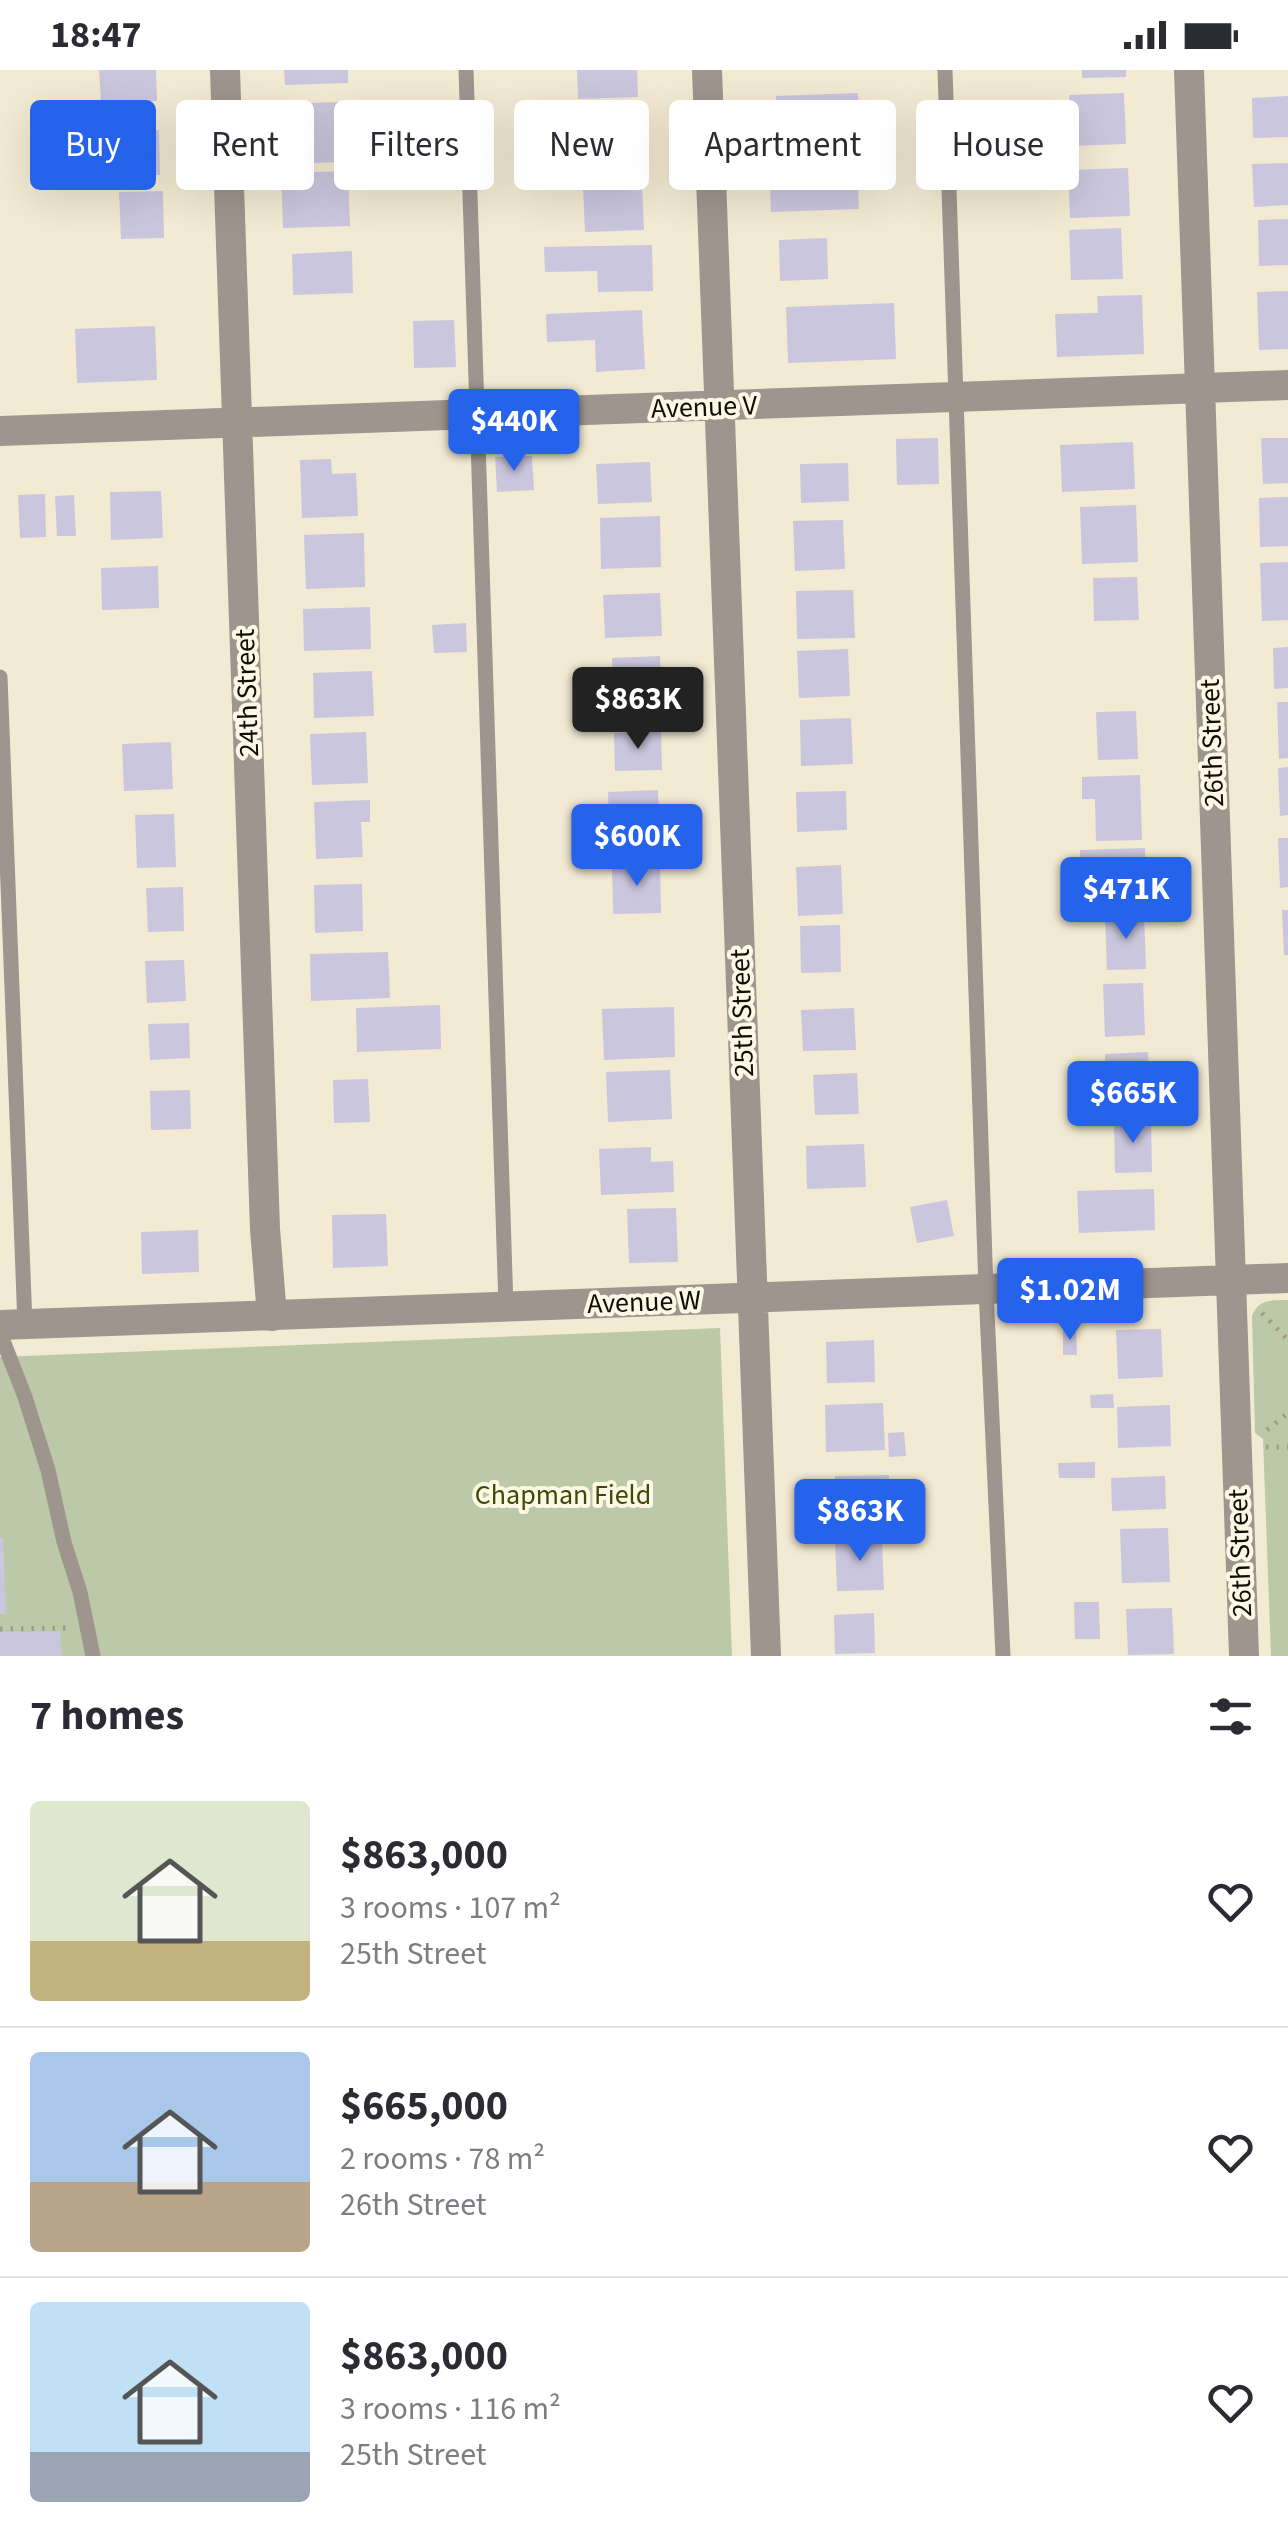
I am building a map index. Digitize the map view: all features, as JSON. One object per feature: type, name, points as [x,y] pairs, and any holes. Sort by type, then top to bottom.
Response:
[{"type":"street","name":"24th Street","points":[[225,70],[264,1210],[272,1316]]},
{"type":"street","name":"25th Street","points":[[707,70],[766,1656]]},
{"type":"street","name":"26th Street","points":[[1189,70],[1244,1656]]},
{"type":"street","name":"Avenue V","points":[[0,431],[1288,386]]},
{"type":"street","name":"Avenue W","points":[[8,1328],[1288,1278]]},
{"type":"lane","points":[[466,70],[506,1308]]},
{"type":"lane","points":[[944,70],[986,1290],[1003,1656]]},
{"type":"lane","points":[[0,678],[8,1328],[80,1592],[92,1656]]},
{"type":"path","points":[[1259,1436],[1288,1413]]},
{"type":"path","points":[[1258,1448],[1288,1448]]},
{"type":"path","points":[[0,1629],[66,1628],[66,1642]]},
{"type":"green space","points":[[1288,1300],[1288,1656],[1271,1656],[1263,1439],[1255,1433],[1252,1316],[1262,1303]]},
{"type":"green space","name":"Chapman Field","points":[[720,1328],[732,1656],[0,1656],[0,1357]]},
{"type":"building","points":[[99,70],[156,70],[157,101],[101,100]]},
{"type":"building","points":[[284,70],[348,70],[348,83],[285,85]]},
{"type":"building","points":[[577,70],[637,70],[638,97],[578,99]]},
{"type":"building","points":[[1082,70],[1126,70],[1126,77],[1082,78]]},
{"type":"building","points":[[858,93],[858,100],[776,100],[776,96]]},
{"type":"building","points":[[1124,93],[1126,144],[1079,146],[1079,100],[1069,100],[1069,95]]},
{"type":"building","points":[[1288,96],[1288,137],[1253,138],[1252,98]]},
{"type":"building","points":[[334,102],[334,162],[314,163],[314,103]]},
{"type":"building","points":[[159,130],[160,175],[156,175]]},
{"type":"building","points":[[1288,163],[1288,205],[1254,207],[1252,164]]},
{"type":"building","points":[[1128,168],[1130,216],[1070,218],[1069,190],[1079,190],[1079,170]]},
{"type":"building","points":[[334,171],[334,190],[349,190],[350,226],[283,228],[282,190],[314,190],[314,172]]},
{"type":"building","points":[[583,190],[642,190],[644,230],[585,232]]},
{"type":"building","points":[[770,190],[858,190],[859,209],[771,212]]},
{"type":"building","points":[[163,191],[164,238],[121,239],[119,192]]},
{"type":"building","points":[[1288,219],[1288,265],[1259,266],[1258,220]]},
{"type":"building","points":[[1121,228],[1123,279],[1071,280],[1069,230]]},
{"type":"building","points":[[827,238],[828,279],[780,281],[779,240]]},
{"type":"building","points":[[652,245],[653,291],[598,292],[597,271],[545,272],[544,247]]},
{"type":"building","points":[[352,251],[353,293],[293,295],[292,254]]},
{"type":"building","points":[[1288,291],[1288,349],[1259,350],[1257,292]]},
{"type":"building","points":[[1142,295],[1144,354],[1057,357],[1055,314],[1098,313],[1097,296]]},
{"type":"building","points":[[894,303],[896,359],[788,363],[786,307]]},
{"type":"building","points":[[642,310],[645,369],[596,372],[595,340],[547,342],[546,314]]},
{"type":"building","points":[[454,320],[456,367],[414,368],[413,321]]},
{"type":"building","points":[[155,326],[157,380],[77,383],[75,329]]},
{"type":"building","points":[[938,438],[939,484],[897,485],[896,439]]},
{"type":"building","points":[[1261,438],[1288,438],[1288,483],[1263,484]]},
{"type":"building","points":[[1133,442],[1135,489],[1062,492],[1060,445]]},
{"type":"building","points":[[532,456],[534,490],[497,492],[495,457]]},
{"type":"building","points":[[331,459],[332,474],[356,473],[358,516],[302,518],[300,460]]},
{"type":"building","points":[[650,462],[652,502],[598,504],[596,464]]},
{"type":"building","points":[[848,463],[849,501],[801,503],[800,464]]},
{"type":"building","points":[[161,491],[163,538],[111,540],[110,492]]},
{"type":"building","points":[[45,494],[46,537],[20,538],[18,495]]},
{"type":"building","points":[[74,495],[76,536],[57,536],[55,496]]},
{"type":"building","points":[[1288,497],[1288,546],[1260,547],[1259,498]]},
{"type":"building","points":[[1136,505],[1138,562],[1082,564],[1080,507]]},
{"type":"building","points":[[660,516],[661,567],[601,569],[600,518]]},
{"type":"building","points":[[843,520],[845,569],[795,571],[793,521]]},
{"type":"building","points":[[364,533],[365,587],[306,589],[304,535]]},
{"type":"building","points":[[1288,562],[1288,620],[1262,621],[1260,563]]},
{"type":"building","points":[[158,566],[159,608],[102,610],[101,568]]},
{"type":"building","points":[[1137,577],[1139,620],[1094,621],[1093,578]]},
{"type":"building","points":[[853,590],[855,638],[797,639],[796,591]]},
{"type":"building","points":[[660,593],[662,636],[605,638],[603,595]]},
{"type":"building","points":[[370,607],[371,649],[304,651],[303,609]]},
{"type":"building","points":[[466,623],[467,652],[434,653],[432,625]]},
{"type":"building","points":[[1288,647],[1288,688],[1274,689],[1273,648]]},
{"type":"building","points":[[848,649],[850,696],[799,698],[797,651]]},
{"type":"building","points":[[660,656],[662,705],[614,707],[612,658]]},
{"type":"building","points":[[372,671],[374,716],[314,718],[313,673]]},
{"type":"building","points":[[1277,702],[1288,702],[1288,758],[1279,759]]},
{"type":"building","points":[[1136,711],[1138,759],[1098,760],[1096,712]]},
{"type":"building","points":[[851,718],[853,764],[801,766],[800,720]]},
{"type":"building","points":[[366,732],[368,783],[312,785],[310,734]]},
{"type":"building","points":[[661,732],[662,770],[615,771],[614,733]]},
{"type":"building","points":[[171,742],[173,789],[124,791],[122,744]]},
{"type":"building","points":[[1288,767],[1288,815],[1280,816],[1278,768]]},
{"type":"building","points":[[1140,775],[1142,840],[1096,841],[1095,799],[1082,799],[1082,777]]},
{"type":"building","points":[[658,790],[660,849],[610,850],[608,792]]},
{"type":"building","points":[[846,791],[847,830],[797,832],[796,792]]},
{"type":"building","points":[[370,800],[370,822],[361,822],[363,857],[316,859],[314,802]]},
{"type":"building","points":[[174,814],[176,867],[137,868],[135,815]]},
{"type":"building","points":[[1278,838],[1288,838],[1288,887],[1280,888]]},
{"type":"building","points":[[1145,848],[1146,891],[1081,893],[1080,850]]},
{"type":"building","points":[[660,863],[661,913],[613,914],[612,865]]},
{"type":"building","points":[[841,865],[843,914],[798,916],[796,867]]},
{"type":"building","points":[[362,884],[363,931],[315,933],[314,885]]},
{"type":"building","points":[[183,887],[184,931],[148,932],[146,888]]},
{"type":"building","points":[[1282,910],[1288,910],[1288,955],[1284,955]]},
{"type":"building","points":[[1144,914],[1146,969],[1107,970],[1105,915]]},
{"type":"building","points":[[840,925],[841,972],[801,973],[800,926]]},
{"type":"building","points":[[388,952],[390,998],[311,1001],[310,954]]},
{"type":"building","points":[[184,960],[186,1001],[147,1003],[145,961]]},
{"type":"building","points":[[1143,983],[1145,1035],[1105,1037],[1103,984]]},
{"type":"building","points":[[440,1005],[441,1049],[357,1052],[356,1008]]},
{"type":"building","points":[[674,1007],[675,1057],[604,1060],[602,1009]]},
{"type":"building","points":[[854,1008],[856,1050],[803,1051],[801,1010]]},
{"type":"building","points":[[189,1023],[190,1058],[150,1060],[148,1024]]},
{"type":"building","points":[[1148,1052],[1150,1093],[1106,1095],[1105,1054]]},
{"type":"building","points":[[670,1070],[672,1119],[608,1122],[606,1072]]},
{"type":"building","points":[[857,1073],[859,1114],[815,1115],[813,1075]]},
{"type":"building","points":[[368,1079],[370,1122],[334,1123],[333,1080]]},
{"type":"building","points":[[190,1090],[191,1129],[151,1130],[150,1091]]},
{"type":"building","points":[[1151,1120],[1152,1172],[1115,1173],[1114,1121]]},
{"type":"building","points":[[864,1144],[866,1187],[807,1189],[806,1146]]},
{"type":"building","points":[[651,1147],[651,1162],[673,1161],[674,1192],[601,1195],[599,1149]]},
{"type":"building","points":[[1154,1189],[1155,1230],[1079,1233],[1077,1191]]},
{"type":"building","points":[[947,1200],[954,1236],[917,1243],[910,1207]]},
{"type":"building","points":[[676,1208],[678,1262],[629,1263],[627,1209]]},
{"type":"building","points":[[386,1214],[388,1266],[333,1268],[332,1215]]},
{"type":"building","points":[[198,1230],[199,1272],[142,1274],[141,1232]]},
{"type":"building","points":[[1161,1329],[1163,1377],[1118,1379],[1116,1330]]},
{"type":"building","points":[[1076,1330],[1077,1355],[1063,1355],[1063,1331]]},
{"type":"building","points":[[874,1340],[875,1382],[827,1383],[826,1342]]},
{"type":"building","points":[[1113,1394],[1114,1408],[1091,1408],[1090,1395]]},
{"type":"building","points":[[883,1403],[885,1450],[826,1452],[825,1405]]},
{"type":"building","points":[[1170,1405],[1171,1446],[1118,1448],[1117,1407]]},
{"type":"building","points":[[904,1432],[906,1456],[889,1457],[888,1433]]},
{"type":"building","points":[[1095,1462],[1095,1478],[1059,1478],[1058,1463]]},
{"type":"building","points":[[889,1475],[890,1518],[836,1519],[835,1476]]},
{"type":"building","points":[[1165,1476],[1166,1509],[1112,1511],[1111,1478]]},
{"type":"building","points":[[1168,1528],[1170,1582],[1122,1583],[1120,1529]]},
{"type":"building","points":[[3,1538],[6,1614],[0,1614]]},
{"type":"building","points":[[882,1538],[884,1590],[837,1591],[835,1539]]},
{"type":"building","points":[[1074,1602],[1099,1602],[1100,1639],[1075,1639]]},
{"type":"building","points":[[1172,1608],[1174,1654],[1128,1655],[1126,1609]]},
{"type":"building","points":[[874,1613],[875,1653],[835,1654],[834,1615]]},
{"type":"building","points":[[60,1631],[62,1656],[0,1656],[0,1632]]}]
